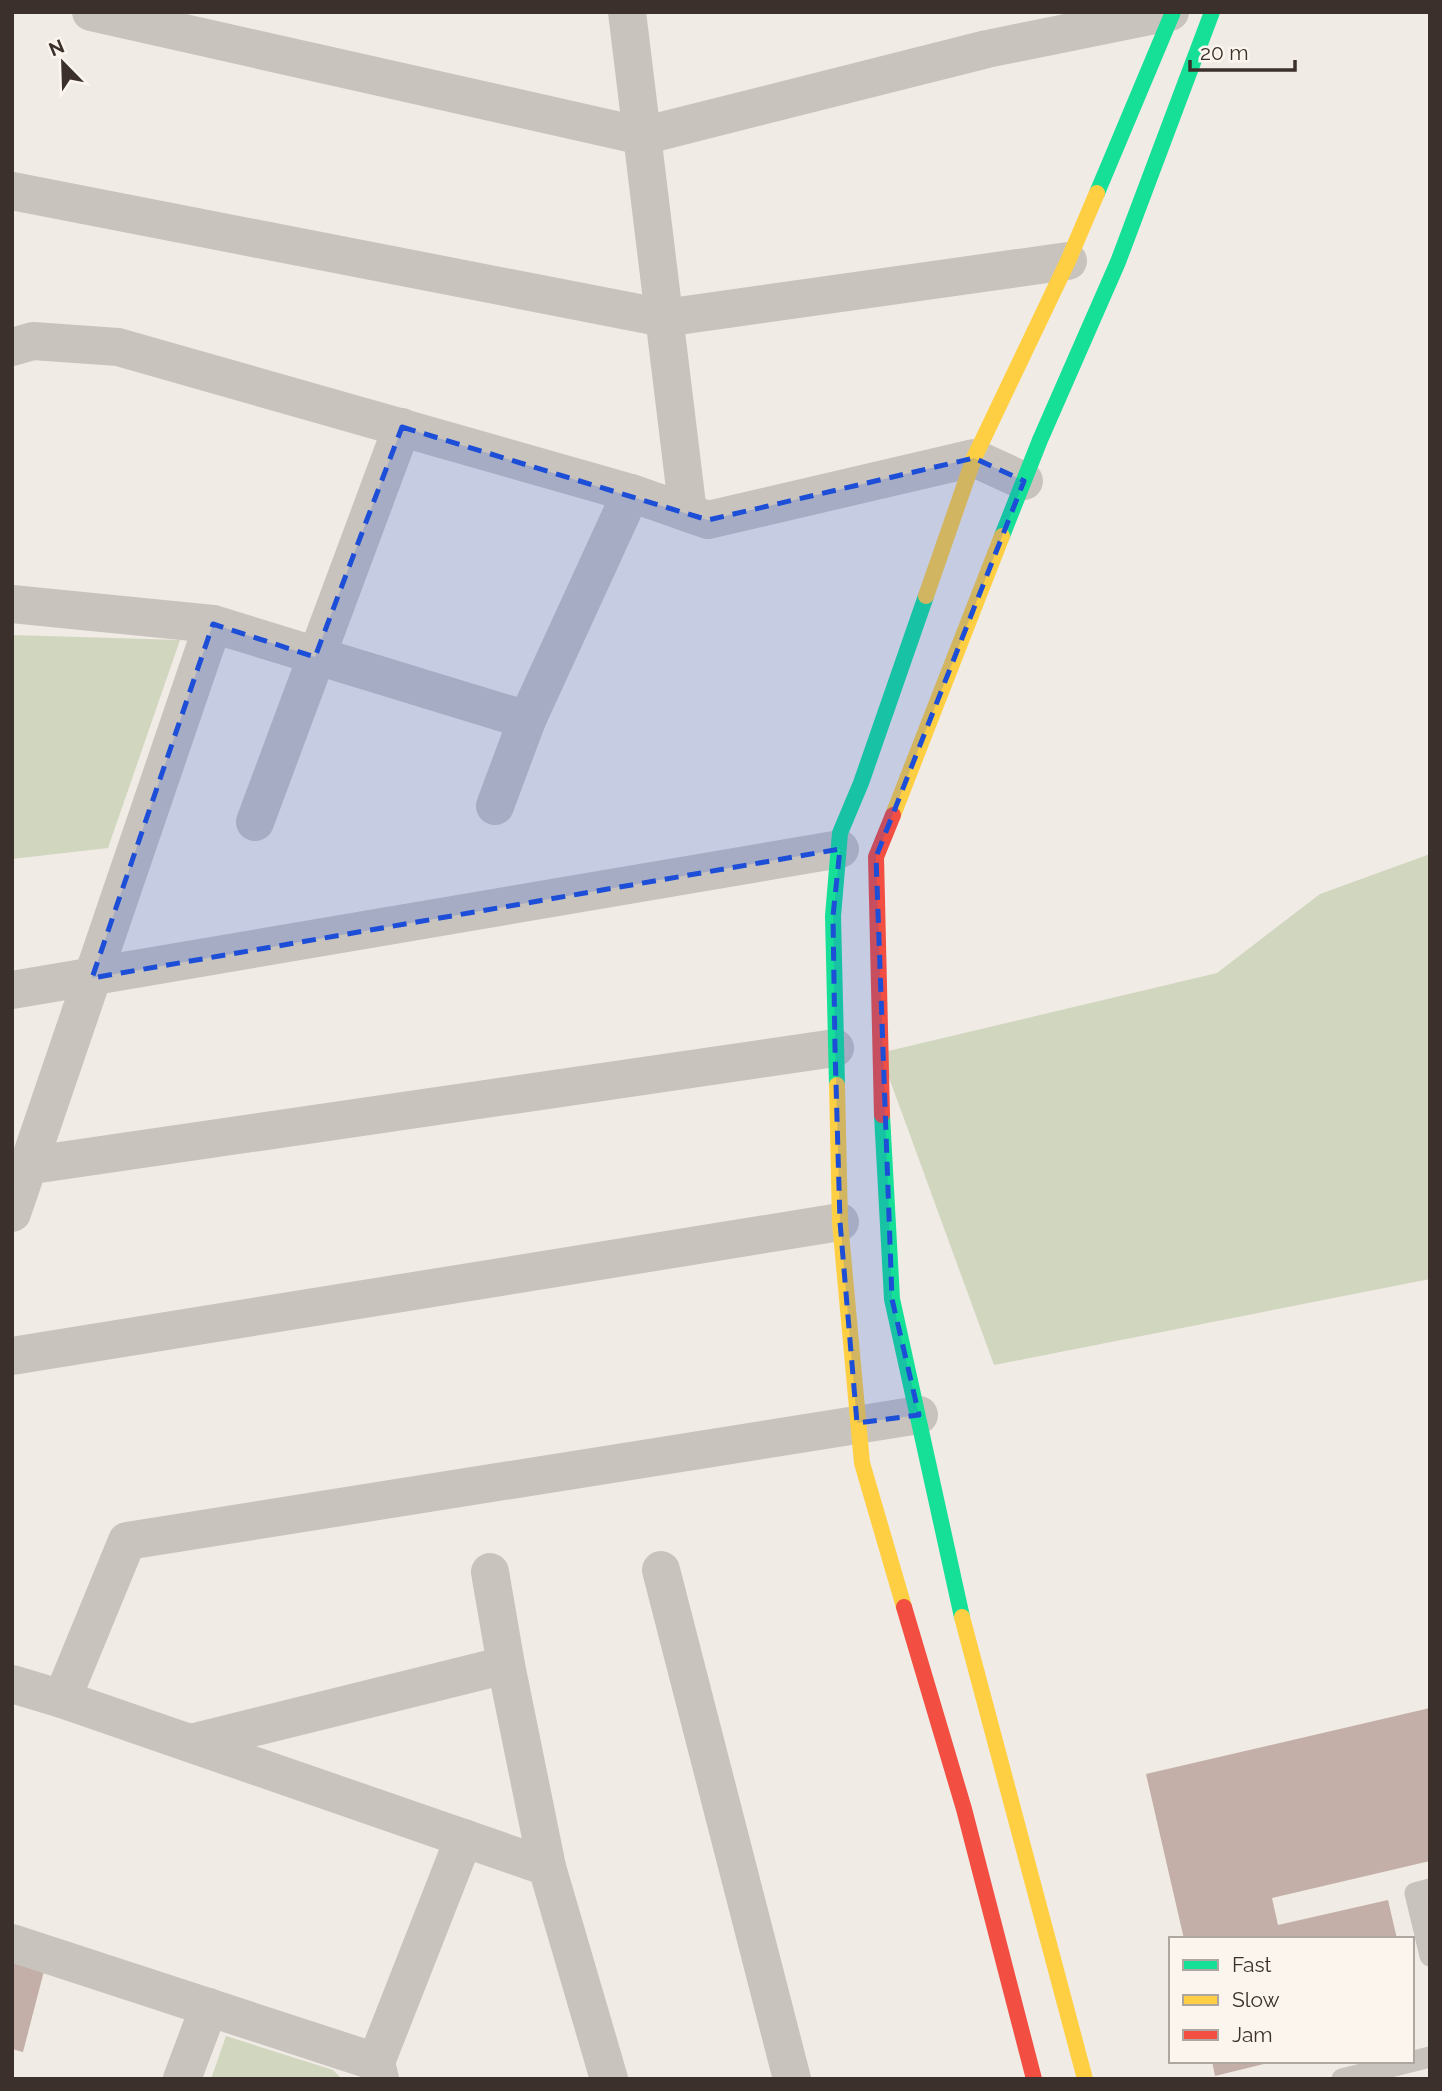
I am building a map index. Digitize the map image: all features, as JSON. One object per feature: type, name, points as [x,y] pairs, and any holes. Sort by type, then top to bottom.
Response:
[{"type":"street","points":[[91,12],[642,136],[1068,22],[1172,12],[1068,261],[974,458],[861,783],[840,833],[841,849],[833,916],[840,1222],[862,1463],[964,1809],[1034,2079]]},
{"type":"street","points":[[627,12],[688,513]]},
{"type":"street","points":[[1085,2079],[964,1626],[891,1299],[882,1122],[876,857],[1024,481],[1118,262],[1212,12]]},
{"type":"street","points":[[12,191],[664,318],[1068,261]]},
{"type":"street","points":[[12,346],[33,341],[118,348],[631,493],[708,520],[974,458],[1024,481]]},
{"type":"street","points":[[255,822],[402,427]]},
{"type":"street","points":[[495,806],[527,720],[631,493]]},
{"type":"street","points":[[12,604],[213,624],[527,720]]},
{"type":"street","points":[[12,1213],[20,1167],[92,978],[213,624]]},
{"type":"street","points":[[12,990],[841,849]]},
{"type":"street","points":[[20,1167],[835,1048]]},
{"type":"street","points":[[12,1356],[840,1222]]},
{"type":"street","points":[[62,1699],[127,1541],[919,1415]]},
{"type":"street","points":[[661,1570],[792,2079]]},
{"type":"street","points":[[490,1572],[547,1867],[609,2079]]},
{"type":"street","points":[[191,1744],[506,1665]]},
{"type":"street","points":[[12,1684],[547,1867]]},
{"type":"street","points":[[12,1942],[209,2007],[378,2071],[464,1838]]},
{"type":"street","points":[[182,2079],[209,2007]]},
{"type":"lane","points":[[1430,1889],[1415,1893],[1430,1956]]},
{"type":"lane","points":[[1342,2079],[1406,2063]]},
{"type":"highlighted area","points":[[402,427],[708,520],[974,458],[1024,481],[876,857],[892,1299],[919,1415],[857,1423],[840,1222],[833,916],[840,849],[92,978],[213,624],[315,657]]},
{"type":"green space","points":[[12,635],[180,640],[108,848],[12,859]]},
{"type":"green space","points":[[1430,854],[1430,1279],[994,1365],[880,1053],[1217,973],[1320,894]]},
{"type":"green space","points":[[226,2036],[333,2070],[342,2079],[211,2079]]},
{"type":"building","points":[[1430,1708],[1430,1861],[1272,1898],[1278,1925],[1388,1900],[1397,1937],[1184,1937],[1146,1774]]},
{"type":"building","points":[[12,1963],[44,1971],[23,2052],[12,2049]]},
{"type":"building","points":[[1212,2063],[1268,2063],[1215,2076]]},
{"type":"traffic: fast","points":[[1097,193],[1173,12]]},
{"type":"traffic: fast","points":[[1002,536],[1040,440],[1118,262],[1212,12]]},
{"type":"traffic: fast","points":[[837,1085],[833,916],[840,833],[861,783],[926,596]]},
{"type":"traffic: fast","points":[[882,1115],[892,1299],[962,1617]]},
{"type":"traffic: slow","points":[[926,596],[974,458],[1068,261],[1097,193]]},
{"type":"traffic: slow","points":[[893,815],[1002,536]]},
{"type":"traffic: slow","points":[[837,1085],[840,1222],[862,1463],[904,1607]]},
{"type":"traffic: slow","points":[[962,1617],[1085,2079]]},
{"type":"traffic: jam","points":[[882,1115],[876,857],[893,815]]},
{"type":"traffic: jam","points":[[904,1607],[964,1809],[1034,2079]]}]
